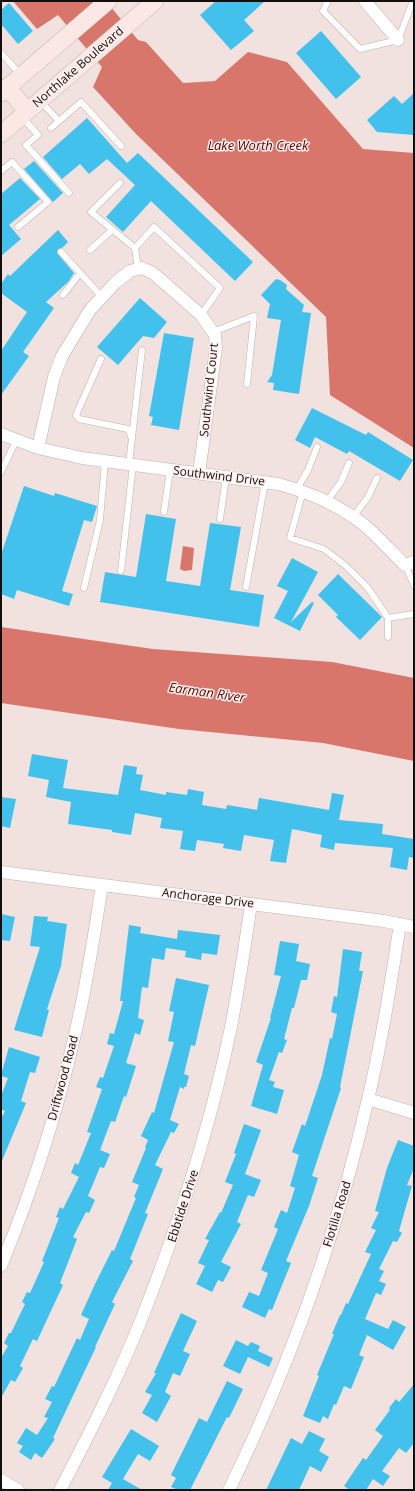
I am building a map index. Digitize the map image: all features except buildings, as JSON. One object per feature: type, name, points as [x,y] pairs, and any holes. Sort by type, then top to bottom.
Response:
[{"type":"main road","points":[[29,109],[4,90],[108,1]]},
{"type":"main road","name":"Northlake Boulevard","points":[[1,134],[155,1]]},
{"type":"street","points":[[365,1],[398,40]]},
{"type":"street","name":"Southwind Court","points":[[138,269],[142,268],[153,273],[202,315],[215,335],[216,348],[199,473]]},
{"type":"street","points":[[38,448],[54,377],[62,356],[84,319],[114,283],[130,271],[138,269]]},
{"type":"street","name":"Southwind Drive","points":[[1,434],[16,441],[58,454],[265,482],[300,490],[327,501],[353,517],[410,563]]},
{"type":"street","name":"Anchorage Drive","points":[[1,872],[251,904],[414,927]]},
{"type":"street","name":"Driftwood Road","points":[[1,1266],[39,1164],[58,1100],[75,1035],[89,970],[102,885]]},
{"type":"street","name":"Ebbtide Drive","points":[[60,1490],[117,1376],[142,1318],[170,1246],[194,1171],[215,1095],[231,1027],[251,904]]},
{"type":"street","name":"Flotilla Road","points":[[229,1490],[278,1382],[305,1314],[352,1166],[384,1023],[400,924]]},
{"type":"street","points":[[368,1099],[414,1113]]},
{"type":"street","points":[[1,1480],[18,1490]]},
{"type":"lane","points":[[328,1],[324,11],[360,49],[398,40],[413,1]]},
{"type":"lane","points":[[1,53],[21,76]]},
{"type":"lane","points":[[51,128],[81,102],[121,146]]},
{"type":"lane","points":[[29,109],[59,121]]},
{"type":"lane","points":[[29,109],[38,135],[26,145],[69,192]]},
{"type":"lane","points":[[1,171],[12,162],[48,202],[18,227]]},
{"type":"lane","points":[[120,183],[91,212],[135,248],[138,269]]},
{"type":"lane","points":[[135,248],[154,227],[220,288],[202,315]]},
{"type":"lane","points":[[90,250],[112,230]]},
{"type":"lane","points":[[61,252],[102,297]]},
{"type":"lane","points":[[63,295],[80,273]]},
{"type":"lane","points":[[213,332],[254,316],[247,384]]},
{"type":"lane","points":[[121,571],[131,465],[132,438],[142,350]]},
{"type":"lane","points":[[101,359],[76,415],[79,419],[128,429],[132,438]]},
{"type":"lane","points":[[1,472],[16,441]]},
{"type":"lane","points":[[317,446],[300,490],[290,538],[324,549],[346,566],[368,588],[388,618],[388,637]]},
{"type":"lane","points":[[84,588],[100,520],[105,461]]},
{"type":"lane","points":[[327,501],[341,482],[349,463]]},
{"type":"lane","points":[[164,512],[170,470]]},
{"type":"lane","points":[[220,519],[226,477]]},
{"type":"lane","points":[[353,517],[368,497],[377,478]]},
{"type":"lane","points":[[246,587],[265,482]]},
{"type":"lane","points":[[410,563],[414,585]]},
{"type":"lane","points":[[388,618],[414,614]]},
{"type":"water","name":"Lake Worth Creek","points":[[13,1],[106,1],[138,40],[146,42],[183,83],[215,81],[248,52],[287,62],[363,149],[414,153],[414,448],[330,395],[326,317],[136,134],[93,87],[102,67],[58,15],[37,29]]},
{"type":"water","points":[[183,546],[194,548],[192,570],[184,571],[180,569]]},
{"type":"water","name":"Earman River","points":[[1,627],[153,649],[332,662],[414,678],[414,761],[323,743],[179,729],[1,703]]}]
